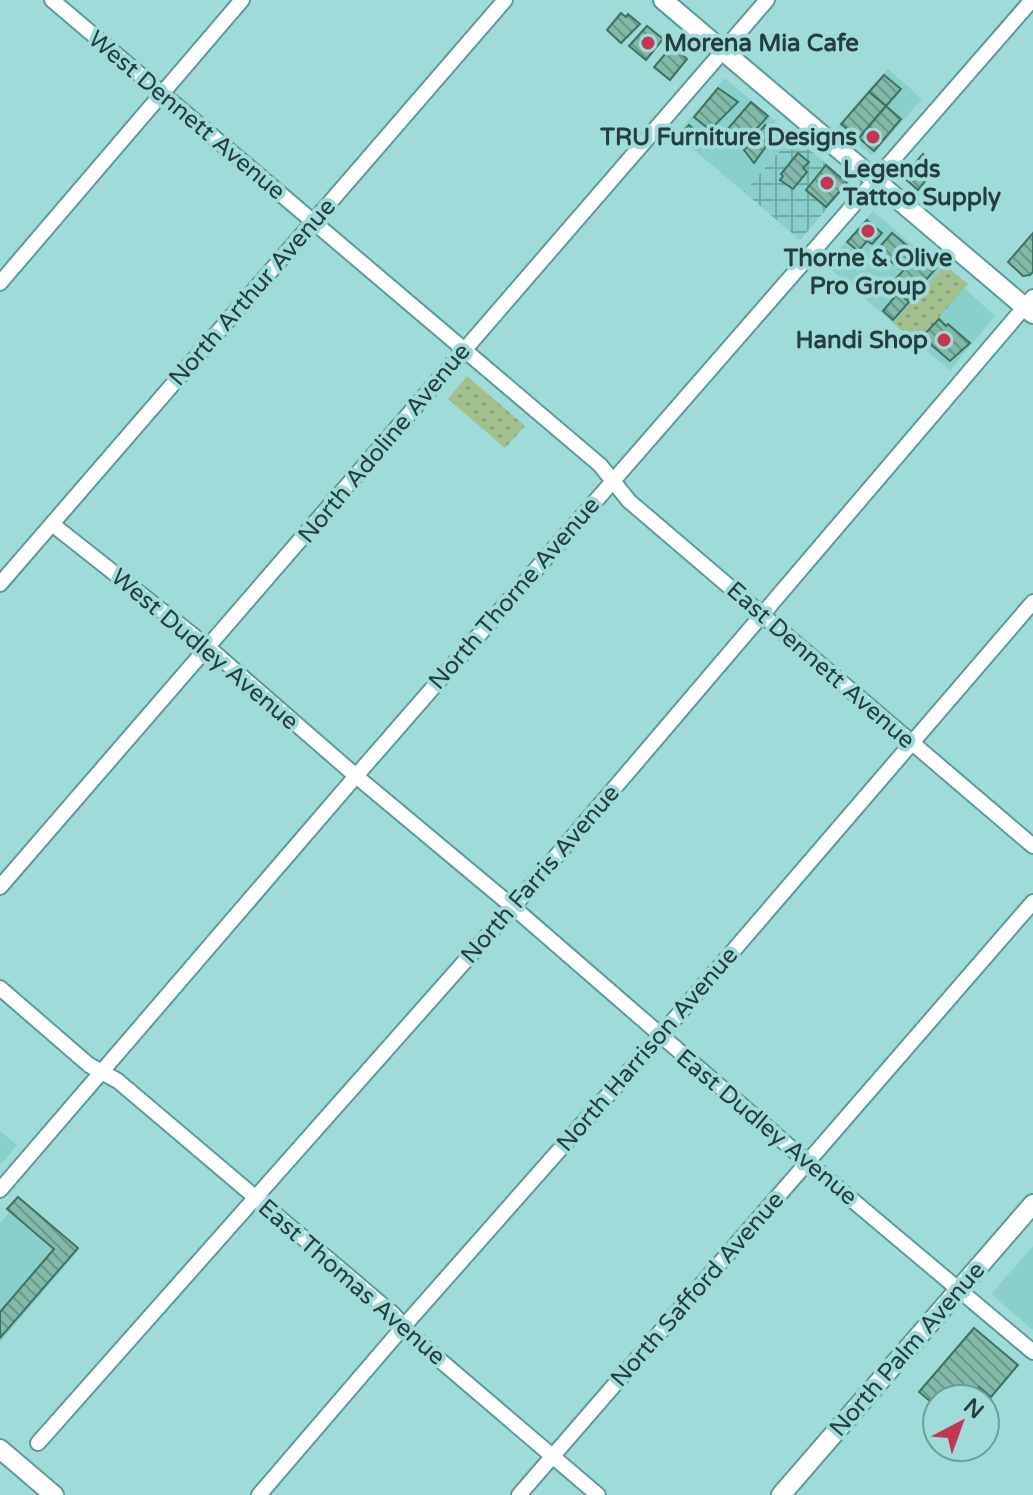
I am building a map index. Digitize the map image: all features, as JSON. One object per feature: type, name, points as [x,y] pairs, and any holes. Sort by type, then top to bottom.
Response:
[{"type":"main road","points":[[663,0],[1030,306]]},
{"type":"main road","name":"North Palm Avenue","points":[[781,1495],[1033,1204]]},
{"type":"main road","points":[[0,1449],[54,1495]]},
{"type":"street","name":"West Dennett Avenue","points":[[52,0],[600,465],[612,480]]},
{"type":"street","points":[[0,283],[242,0]]},
{"type":"street","name":"North Arthur Avenue","points":[[0,584],[505,0]]},
{"type":"street","name":"North Adoline Avenue","points":[[0,887],[767,0]]},
{"type":"street","name":"North Thorne Avenue","points":[[0,1190],[612,480],[1032,0]]},
{"type":"street","name":"North Farris Avenue","points":[[38,1443],[513,907],[761,614],[1030,306]]},
{"type":"street","name":"East Dennett Avenue","points":[[612,480],[629,501],[1033,846]]},
{"type":"street","name":"West Dudley Avenue","points":[[52,524],[209,648],[356,776]]},
{"type":"street","name":"North Harrison Avenue","points":[[259,1495],[1033,602]]},
{"type":"street","name":"East Dudley Avenue","points":[[356,776],[1033,1352]]},
{"type":"street","name":"North Safford Avenue","points":[[519,1495],[1033,902]]},
{"type":"street","name":"East Thomas Avenue","points":[[0,988],[89,1065],[118,1081],[256,1197],[414,1338],[598,1495]]},
{"type":"shaded area","points":[[888,69],[922,99],[871,155],[838,127]]},
{"type":"shaded area","points":[[725,78],[793,136],[744,192],[676,135]]},
{"type":"shaded area","points":[[793,136],[849,183],[800,240],[744,192]]},
{"type":"shaded area","points":[[873,211],[918,250],[922,245],[945,265],[893,323],[826,265]]},
{"type":"shaded area","points":[[964,288],[995,316],[950,370],[917,343]]},
{"type":"shaded area","points":[[0,1131],[17,1145],[0,1165]]},
{"type":"shaded area","points":[[20,1199],[79,1250],[0,1342],[0,1223]]},
{"type":"shaded area","points":[[1033,1246],[1033,1330],[991,1294]]},
{"type":"green space","points":[[945,265],[968,284],[917,343],[893,323]]},
{"type":"green space","points":[[467,376],[525,426],[505,448],[448,399]]},
{"type":"building","points":[[621,13],[626,17],[628,14],[640,24],[621,43],[607,30]]},
{"type":"building","points":[[647,26],[663,39],[646,60],[629,46]]},
{"type":"building","points":[[672,46],[687,59],[670,80],[654,67]]},
{"type":"building","points":[[884,75],[901,89],[886,106],[869,92]]},
{"type":"building","points":[[718,88],[738,102],[710,130],[694,117]]},
{"type":"building","points":[[869,92],[886,106],[859,138],[841,124]]},
{"type":"building","points":[[751,102],[768,116],[742,145],[726,131]]},
{"type":"building","points":[[886,106],[901,119],[874,151],[859,138]]},
{"type":"building","points":[[689,125],[709,137],[699,148],[682,133]]},
{"type":"building","points":[[765,125],[775,134],[754,163],[744,150]]},
{"type":"building","points":[[798,153],[809,162],[803,168],[807,172],[793,189],[780,180],[781,174]]},
{"type":"building","points":[[923,154],[935,169],[918,190],[903,177]]},
{"type":"building","points":[[826,165],[847,183],[826,207],[806,190]]},
{"type":"building","points":[[867,220],[882,233],[872,244],[867,241],[858,251],[847,242]]},
{"type":"building","points":[[892,233],[915,252],[900,269],[877,250]]},
{"type":"building","points":[[1033,233],[1033,272],[1023,276],[1008,262]]},
{"type":"building","points":[[923,249],[940,264],[909,299],[891,284]]},
{"type":"building","points":[[898,293],[909,302],[893,320],[883,311]]},
{"type":"building","points":[[939,319],[970,343],[950,361],[922,337]]},
{"type":"building","points":[[18,1197],[78,1248],[0,1338],[0,1312],[54,1249],[7,1209]]},
{"type":"building","points":[[974,1328],[1018,1365],[1001,1385],[927,1383]]},
{"type":"place","name":"Morena Mia Cafe","points":[[648,43]]},
{"type":"place","name":"TRU Furniture Designs","points":[[873,137]]},
{"type":"place","name":"Legends Tattoo Supply","points":[[827,183]]},
{"type":"place","name":"Thorne & Olive Pro Group","points":[[868,231]]},
{"type":"place","name":"Handi Shop","points":[[944,340]]}]
